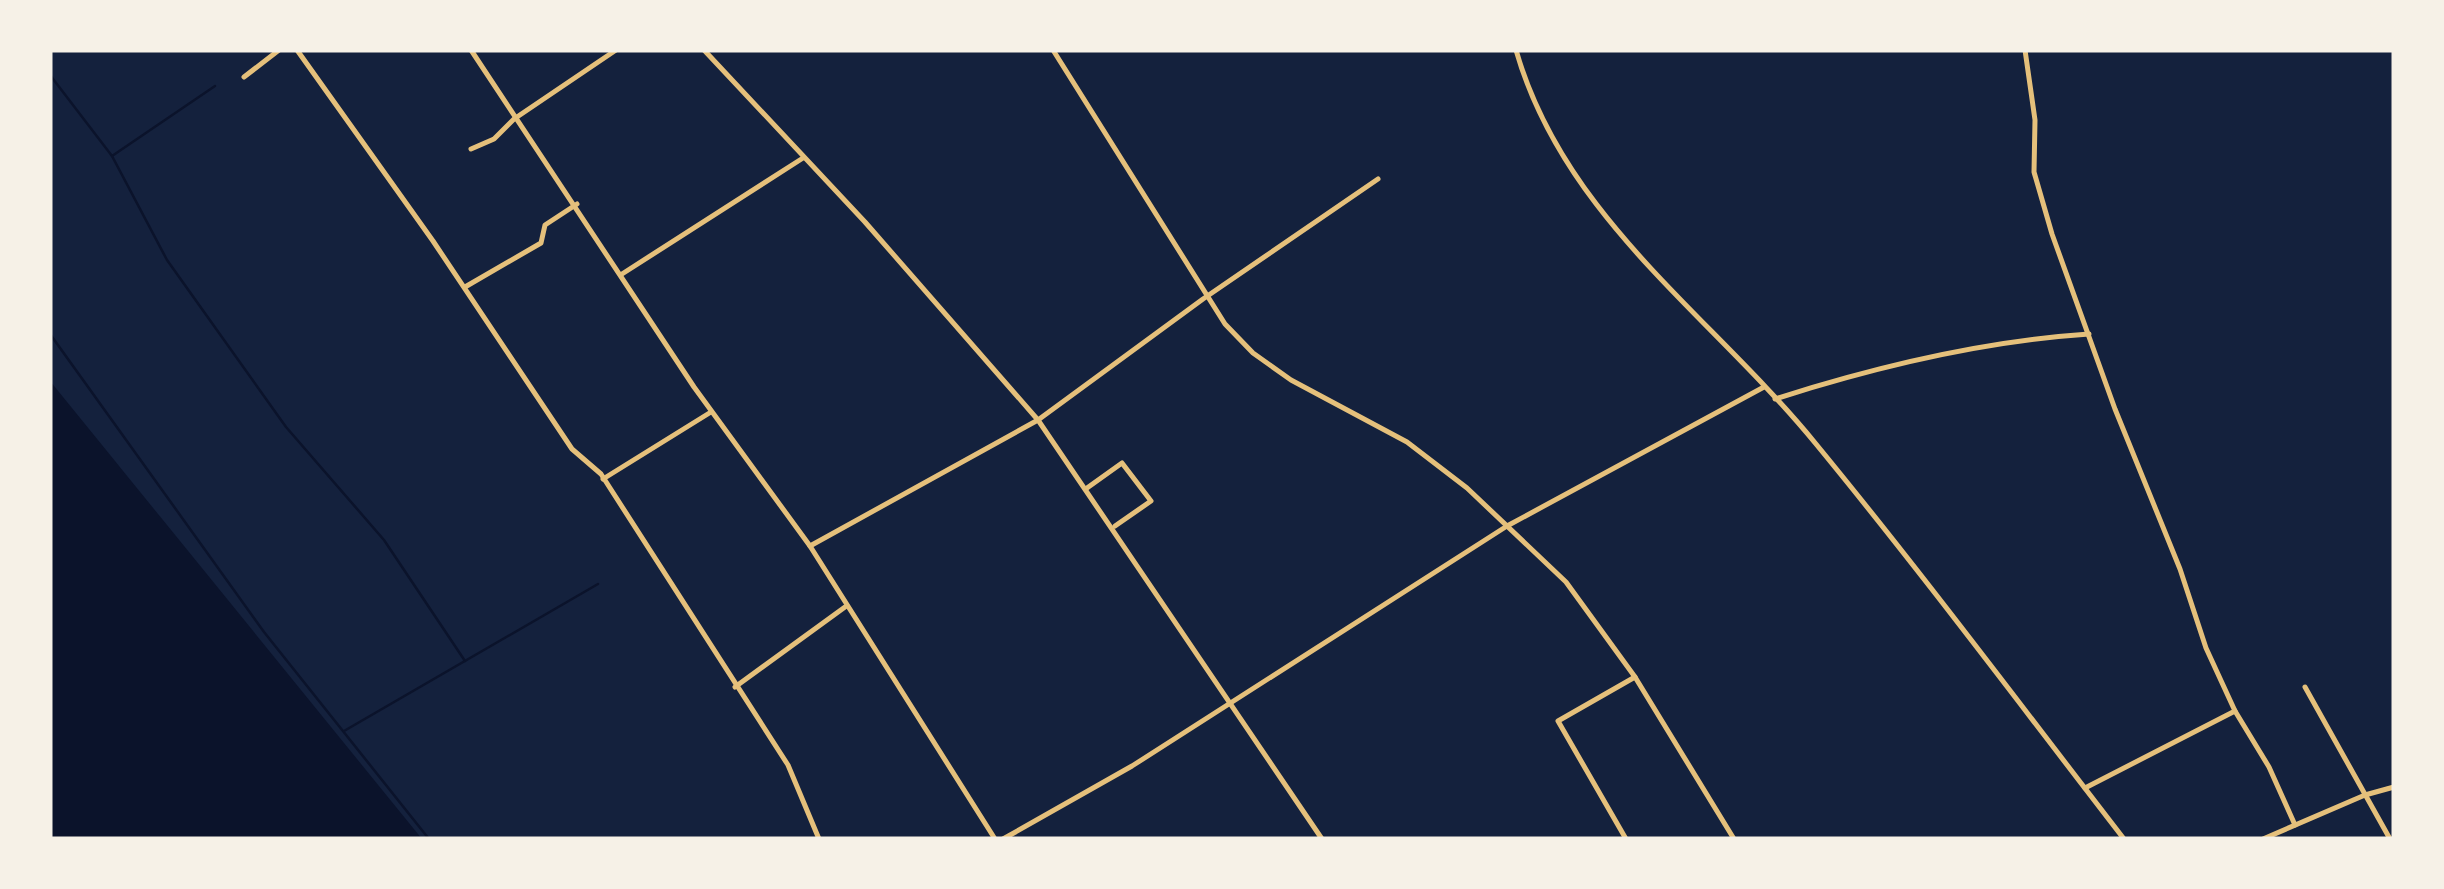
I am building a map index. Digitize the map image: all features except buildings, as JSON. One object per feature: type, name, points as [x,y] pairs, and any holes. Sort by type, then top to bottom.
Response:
[{"type":"street","points":[[244,77],[278,50]]},
{"type":"street","points":[[296,50],[465,287],[572,450],[604,479],[794,776],[819,839]]},
{"type":"street","points":[[471,50],[712,412],[810,546],[999,839],[1098,787],[1507,526],[1764,387]]},
{"type":"street","points":[[472,149],[494,138],[516,118],[616,50]]},
{"type":"street","points":[[704,50],[1038,420],[1322,839]]},
{"type":"street","points":[[1053,50],[1225,324],[1270,366],[1407,442],[1507,526],[1566,582],[1635,677],[1734,839]]},
{"type":"street","points":[[1516,50],[1532,96],[1595,207],[1816,442],[2124,839]]},
{"type":"street","points":[[2025,50],[2035,120],[2035,179],[2206,648],[2235,712],[2296,824]]},
{"type":"street","points":[[622,274],[804,158]]},
{"type":"street","points":[[810,546],[1038,420],[1205,297],[1378,180]]},
{"type":"street","points":[[465,287],[541,242],[544,225],[577,204]]},
{"type":"street","points":[[1775,399],[1844,378],[1971,350],[2090,334]]},
{"type":"street","points":[[604,479],[712,412]]},
{"type":"street","points":[[1086,488],[1122,463],[1150,500],[1151,504],[1114,527]]},
{"type":"street","points":[[735,687],[846,607]]},
{"type":"street","points":[[1626,839],[1558,721],[1635,677]]},
{"type":"street","points":[[2306,687],[2390,839]]},
{"type":"street","points":[[2085,788],[2235,712]]},
{"type":"street","points":[[2263,839],[2365,795],[2394,787]]},
{"type":"water","points":[[50,381],[422,839],[50,839]]},
{"type":"waterway","points":[[50,75],[112,156],[215,86]]},
{"type":"waterway","points":[[112,156],[167,260],[286,427],[384,540],[465,661]]},
{"type":"waterway","points":[[50,334],[264,632],[429,839]]},
{"type":"waterway","points":[[344,731],[598,584]]}]
